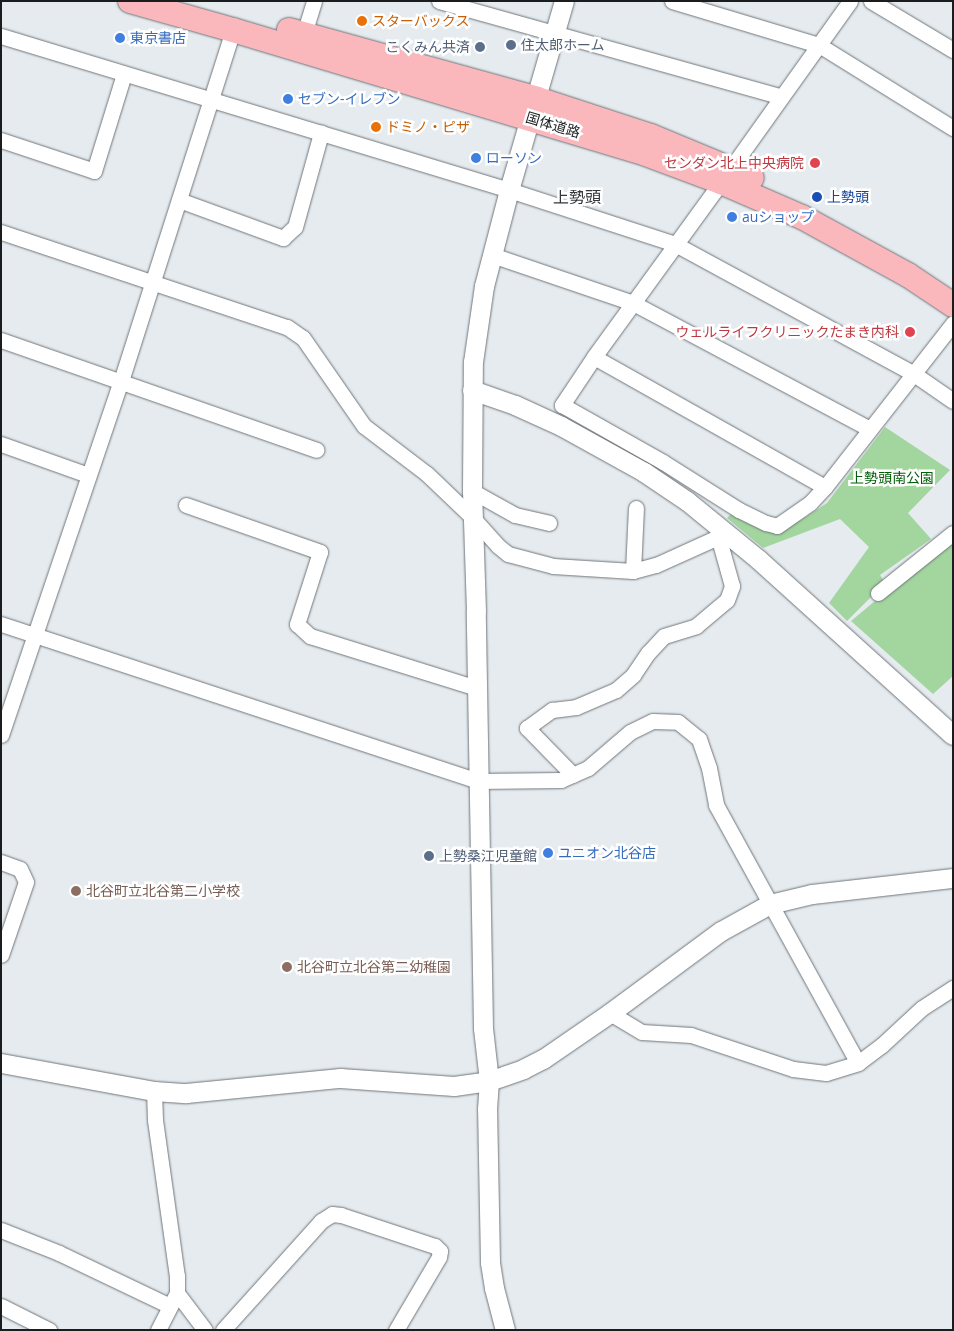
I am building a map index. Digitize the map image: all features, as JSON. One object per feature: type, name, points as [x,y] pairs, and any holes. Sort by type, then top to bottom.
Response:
[{"type":"main road","name":"国体道路","points":[[130,1],[233,30],[534,108],[651,136],[908,275],[953,305]]},
{"type":"main road","name":"国体道路","points":[[189,1],[304,34],[534,108]]},
{"type":"main road","name":"国体道路","points":[[726,175],[810,205],[862,232],[953,286]]},
{"type":"street","points":[[304,34],[314,1]]},
{"type":"street","points":[[439,1],[780,96]]},
{"type":"street","points":[[505,1330],[490,1262],[486,1109],[489,1081],[483,1028],[472,517],[472,390],[478,314],[509,190],[564,1]]},
{"type":"street","points":[[672,1],[818,45],[953,128]]},
{"type":"street","points":[[850,1],[780,96],[726,175],[594,357],[562,405],[663,462],[739,510],[776,526],[810,502],[826,487],[953,323]]},
{"type":"street","points":[[871,1],[953,50]]},
{"type":"street","points":[[1,735],[121,381],[233,30]]},
{"type":"street","points":[[1,36],[509,190],[675,244],[914,374],[953,401]]},
{"type":"street","points":[[1,140],[94,170],[124,74]]},
{"type":"street","points":[[179,200],[283,238],[295,227],[321,133]]},
{"type":"street","points":[[1,232],[287,327],[303,338],[364,426],[427,474],[508,554],[553,566],[633,571],[656,565],[722,534]]},
{"type":"street","points":[[492,255],[633,303],[870,429]]},
{"type":"street","points":[[1,340],[316,450]]},
{"type":"street","points":[[594,357],[826,487]]},
{"type":"street","points":[[472,390],[515,405],[603,448],[666,486],[953,735]]},
{"type":"street","points":[[1,444],[88,475]]},
{"type":"street","points":[[472,491],[515,515],[549,523]]},
{"type":"street","points":[[186,505],[320,552],[298,624],[310,636],[477,688]]},
{"type":"street","points":[[633,571],[636,508]]},
{"type":"street","points":[[573,775],[527,728],[552,710],[576,707],[616,690],[633,675],[648,652],[664,636],[696,626],[726,600],[732,586],[722,534]]},
{"type":"street","points":[[878,593],[951,537]]},
{"type":"street","points":[[1,624],[478,781],[561,780],[588,768],[630,732],[654,721],[678,722],[699,739],[709,768],[716,805],[858,1063]]},
{"type":"street","points":[[1,862],[20,869],[26,882],[1,955]]},
{"type":"street","points":[[1,1063],[154,1092],[216,1092],[340,1078],[454,1086],[489,1081],[523,1069],[542,1059],[610,1013],[721,931],[770,904],[812,894],[953,878]]},
{"type":"street","points":[[610,1013],[642,1032],[691,1035],[794,1069],[826,1073],[858,1063],[882,1045],[922,1008],[953,988]]},
{"type":"street","points":[[154,1092],[155,1120],[176,1276],[174,1299],[158,1330]]},
{"type":"street","points":[[223,1330],[321,1221],[332,1214],[341,1214],[435,1246],[440,1251],[439,1257],[396,1330]]},
{"type":"street","points":[[1,1230],[174,1299],[205,1330]]},
{"type":"street","points":[[1,1306],[49,1330]]},
{"type":"green space","name":"上勢頭南公園","points":[[885,427],[950,470],[908,513],[931,539],[880,575],[885,583],[847,621],[829,603],[869,547],[840,519],[763,548],[727,518],[733,512],[777,533],[806,517],[827,503]]},
{"type":"green space","points":[[953,536],[953,676],[933,694],[851,621]]},
{"type":"place","name":"スターバックス","points":[[362,21]]},
{"type":"place","name":"東京書店","points":[[120,38]]},
{"type":"place","name":"住太郎ホーム","points":[[511,45]]},
{"type":"place","name":"こくみん共済","points":[[480,47]]},
{"type":"place","name":"セブン-イレブン","points":[[288,99]]},
{"type":"place","name":"ドミノ・ピザ","points":[[376,127]]},
{"type":"place","name":"ローソン","points":[[476,158]]},
{"type":"place","name":"センダン北上中央病院","points":[[815,163]]},
{"type":"place","name":"上勢頭","points":[[817,197]]},
{"type":"place","name":"auショップ","points":[[732,217]]},
{"type":"place","name":"ウェルライフクリニックたまき内科","points":[[910,332]]},
{"type":"place","name":"ユニオン北谷店","points":[[548,853]]},
{"type":"place","name":"上勢桑江児童館","points":[[429,856]]},
{"type":"place","name":"北谷町立北谷第二小学校","points":[[76,891]]},
{"type":"place","name":"北谷町立北谷第二幼稚園","points":[[287,967]]},
{"type":"district","name":"上勢頭","points":[[577,197]]}]
